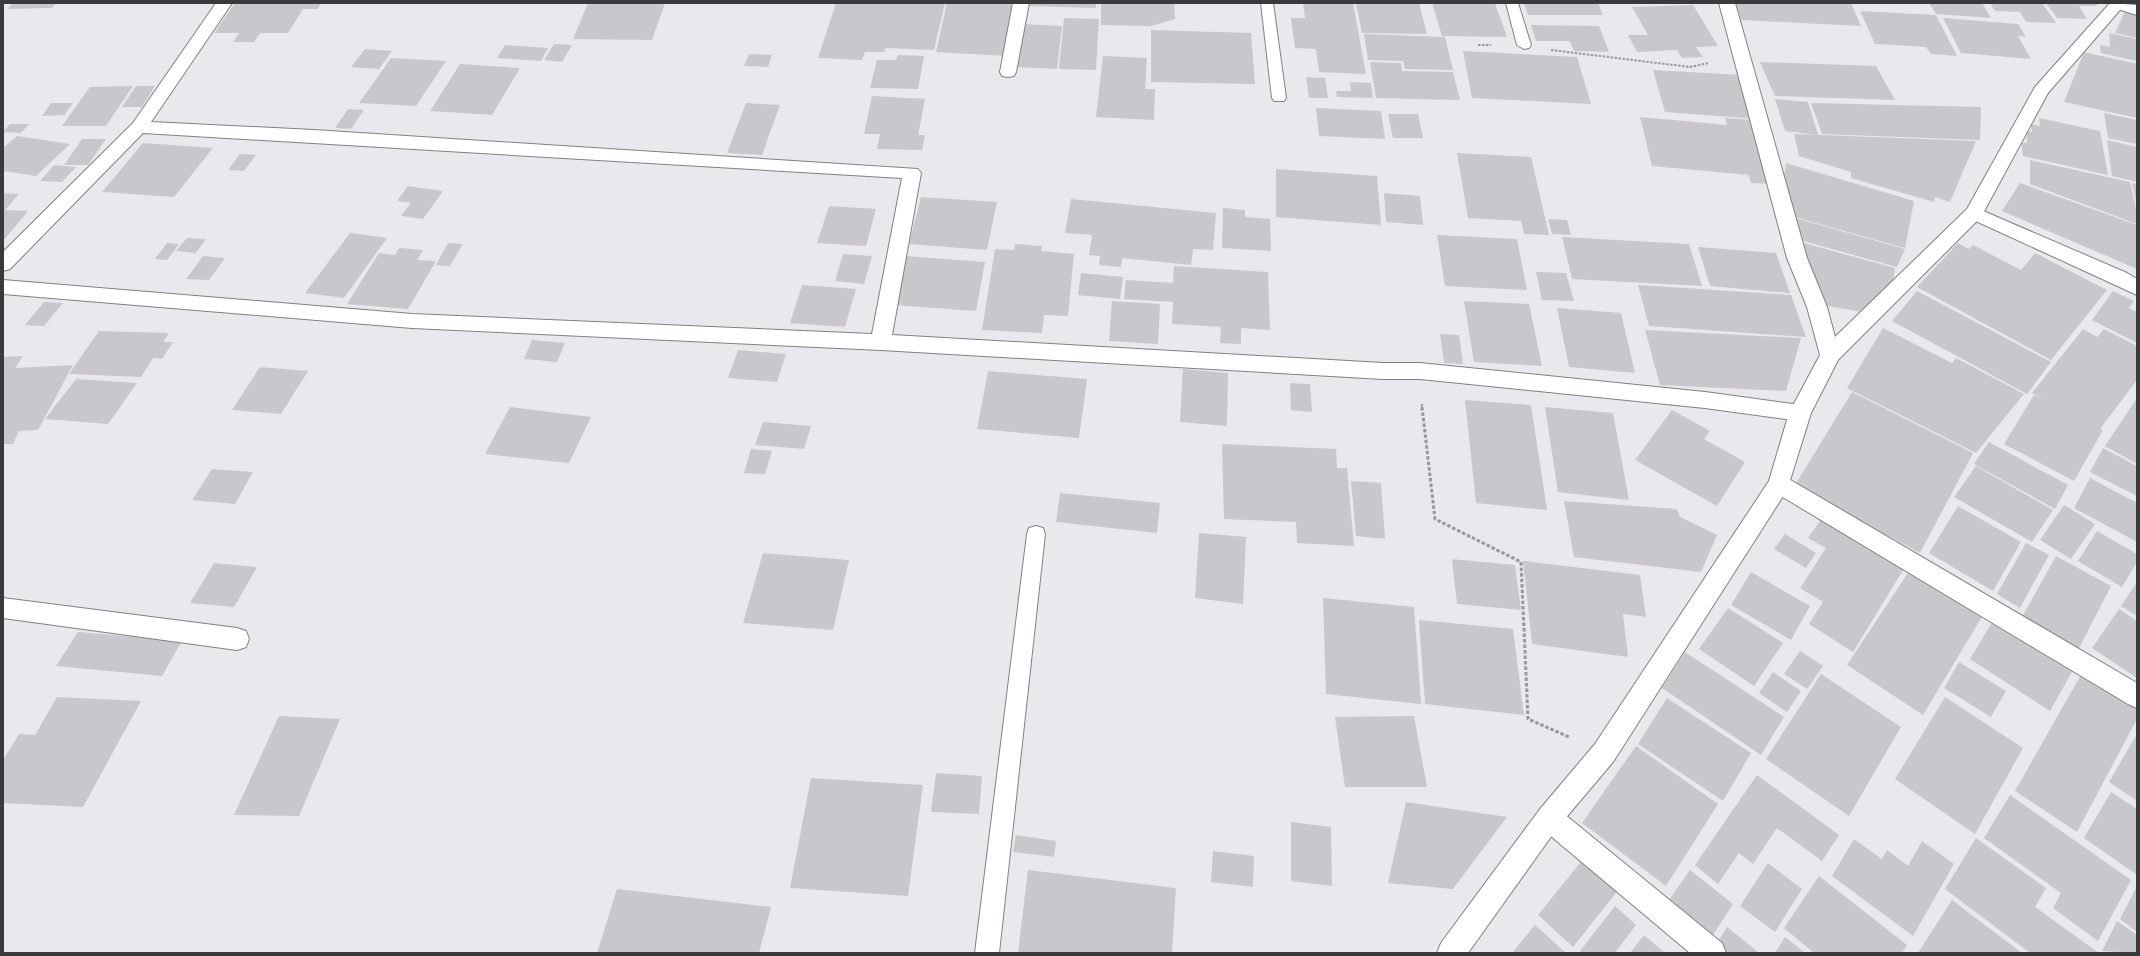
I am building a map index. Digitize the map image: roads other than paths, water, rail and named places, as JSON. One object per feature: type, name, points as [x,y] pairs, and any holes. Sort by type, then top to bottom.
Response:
[{"type":"street","points":[[3,264],[139,127],[224,3]]},
{"type":"street","points":[[1008,72],[1021,3]]},
{"type":"street","points":[[1726,3],[1797,258],[1817,307],[1830,355]]},
{"type":"street","points":[[1451,953],[1549,818],[1604,753],[1779,484],[1800,413],[1830,355],[1974,213],[2041,92],[2124,6]]},
{"type":"street","points":[[139,127],[314,136],[912,173],[881,342]]},
{"type":"street","points":[[1974,213],[2120,278],[2137,288]]},
{"type":"street","points":[[3,287],[412,321],[881,342],[1383,371],[1420,371],[1705,400],[1800,413]]},
{"type":"street","points":[[1779,484],[2137,696]]},
{"type":"street","points":[[3,608],[237,639]]},
{"type":"street","points":[[1549,818],[1712,953]]},
{"type":"lane","points":[[1267,3],[1278,98]]},
{"type":"lane","points":[[1512,3],[1524,45]]},
{"type":"lane","points":[[987,953],[1036,534]]}]
